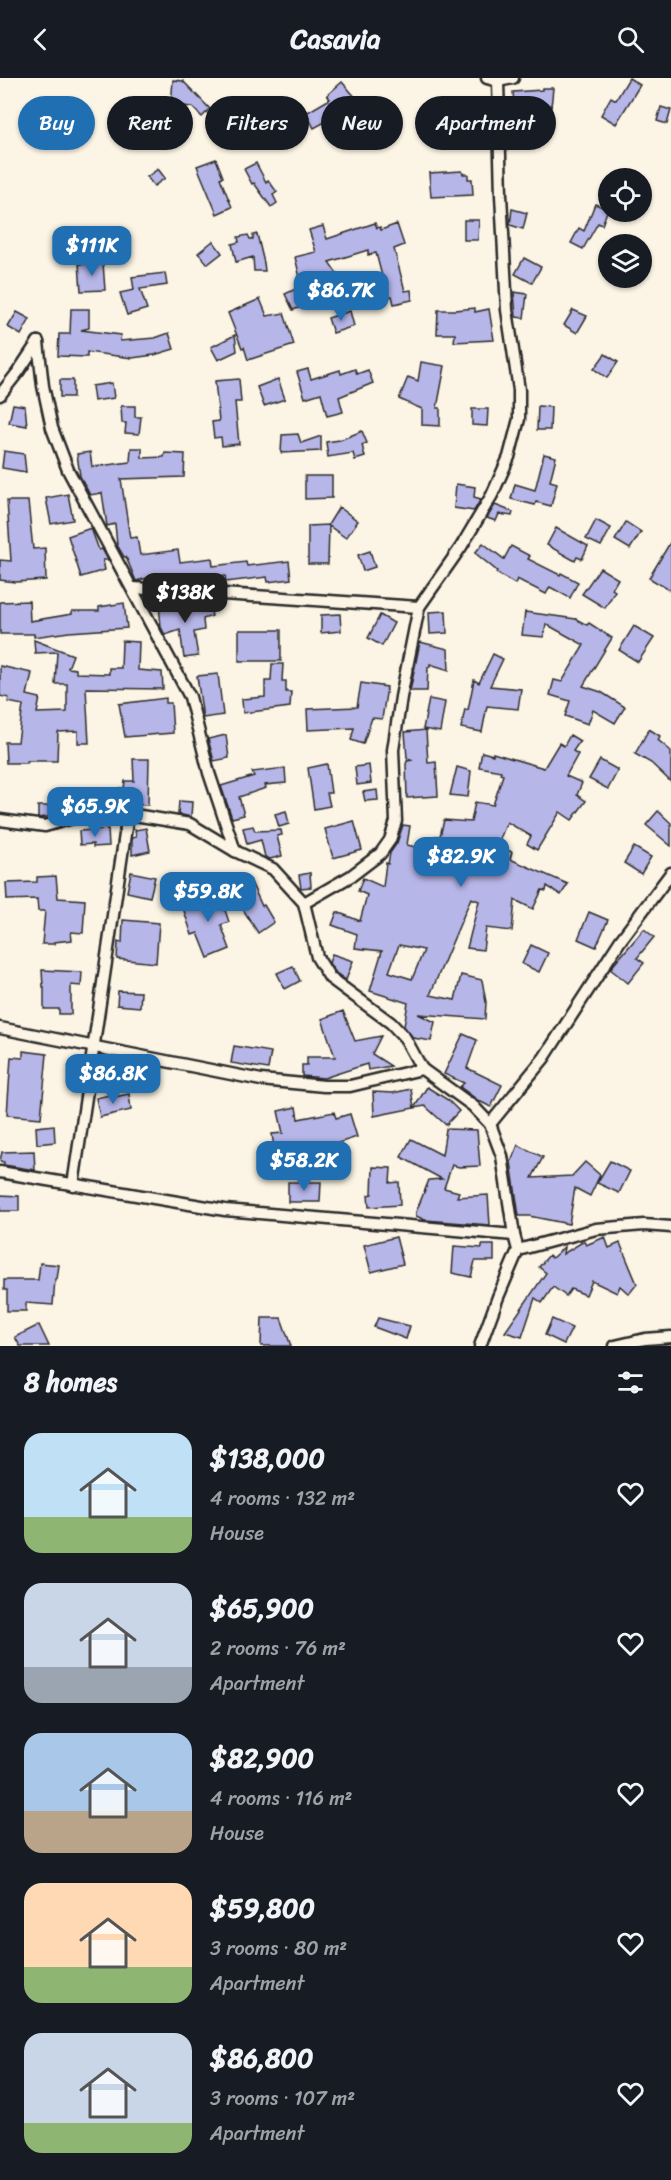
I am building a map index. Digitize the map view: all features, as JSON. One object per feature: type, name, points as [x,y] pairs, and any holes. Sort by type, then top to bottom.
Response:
[{"type":"street","points":[[304,903],[351,876],[380,854],[390,840],[396,821],[393,750],[419,608],[461,547],[492,495],[509,457],[519,419],[519,390],[507,310],[493,80],[513,78]]},
{"type":"street","points":[[0,395],[38,342],[43,386],[52,428],[68,470],[190,697],[209,772],[235,851]]},
{"type":"street","points":[[133,588],[419,608]]},
{"type":"street","points":[[73,1185],[128,814]]},
{"type":"street","points":[[0,820],[45,826],[82,815],[128,814],[190,824],[235,851],[273,869],[304,903],[317,957],[330,978],[391,1023],[405,1038],[422,1069],[473,1106],[490,1124],[502,1156],[518,1250],[480,1346]]},
{"type":"street","points":[[490,1124],[544,1058],[620,941],[671,873]]},
{"type":"street","points":[[0,1028],[261,1080],[351,1086],[422,1069]]},
{"type":"street","points":[[0,1172],[225,1210],[514,1235]]},
{"type":"street","points":[[518,1250],[596,1229],[644,1225],[671,1227]]},
{"type":"street","points":[[615,1346],[645,1339],[671,1337]]},
{"type":"building","points":[[629,78],[640,85],[616,124],[601,115],[611,97],[616,100]]},
{"type":"building","points":[[173,80],[183,81],[205,104],[205,114],[202,117],[193,108],[193,96],[172,96]]},
{"type":"building","points":[[342,82],[354,96],[328,96]]},
{"type":"building","points":[[542,88],[553,88],[552,96],[513,96],[513,92],[542,90]]},
{"type":"building","points":[[321,104],[321,124],[314,128],[309,119],[309,111]]},
{"type":"building","points":[[661,107],[671,110],[667,124],[657,121]]},
{"type":"building","points":[[216,159],[223,177],[220,178],[232,207],[217,214],[197,166]]},
{"type":"building","points":[[256,163],[266,182],[268,180],[277,192],[273,195],[277,203],[271,207],[254,183],[252,184],[244,169]]},
{"type":"building","points":[[158,169],[165,178],[154,186],[147,177]]},
{"type":"building","points":[[462,171],[463,174],[468,174],[468,179],[472,179],[473,195],[431,197],[429,173]]},
{"type":"building","points":[[595,204],[598,205],[598,222],[603,222],[602,225],[598,223],[583,249],[571,243],[579,228],[584,231]]},
{"type":"building","points":[[512,209],[527,213],[523,229],[510,225]]},
{"type":"building","points":[[464,220],[479,220],[478,240],[464,240]]},
{"type":"building","points":[[375,223],[381,230],[397,224],[404,245],[394,249],[405,291],[411,290],[412,300],[394,304],[392,296],[374,301],[371,288],[384,284],[376,253],[368,255],[368,250],[329,262],[343,282],[324,299],[293,310],[285,294],[302,286],[295,257],[316,252],[309,230],[323,226],[327,239]]},
{"type":"building","points":[[257,234],[265,271],[254,271],[253,257],[236,262],[232,244],[239,242],[238,237],[248,235],[250,239],[253,239],[253,235]]},
{"type":"building","points":[[213,241],[222,253],[208,264],[198,253]]},
{"type":"building","points":[[524,258],[541,267],[532,283],[515,274]]},
{"type":"building","points":[[103,263],[105,290],[81,291],[79,264]]},
{"type":"building","points":[[165,273],[167,285],[140,289],[147,309],[127,315],[120,293],[134,290],[132,277]]},
{"type":"building","points":[[514,292],[527,294],[524,318],[516,317]]},
{"type":"building","points":[[260,299],[267,316],[284,313],[294,345],[248,360],[228,313]]},
{"type":"building","points":[[475,308],[475,312],[489,309],[494,340],[454,342],[455,334],[437,334],[438,310]]},
{"type":"building","points":[[71,309],[89,309],[89,328],[81,330],[121,335],[120,341],[155,338],[169,333],[174,349],[132,358],[87,352],[87,357],[58,356],[59,334],[70,334]]},
{"type":"building","points":[[573,310],[587,316],[577,333],[564,325]]},
{"type":"building","points":[[350,311],[354,326],[333,333],[328,318]]},
{"type":"building","points":[[17,312],[30,319],[21,335],[8,327]]},
{"type":"building","points":[[235,335],[237,351],[218,360],[211,347]]},
{"type":"building","points":[[605,354],[618,362],[607,378],[594,369]]},
{"type":"building","points":[[421,362],[445,366],[437,408],[440,408],[440,426],[422,425],[422,409],[399,399],[408,377],[418,381]]},
{"type":"building","points":[[308,369],[311,379],[340,370],[341,374],[355,369],[357,374],[368,370],[373,383],[339,397],[343,412],[327,416],[321,393],[305,398],[297,372]]},
{"type":"building","points":[[239,379],[241,402],[235,402],[239,444],[222,446],[221,437],[214,438],[212,422],[219,421],[215,381]]},
{"type":"building","points":[[278,379],[285,399],[264,406],[257,387]]},
{"type":"building","points":[[60,380],[73,380],[73,397],[60,397]]},
{"type":"building","points":[[112,383],[114,398],[94,401],[92,386]]},
{"type":"building","points":[[13,404],[25,406],[27,426],[9,423]]},
{"type":"building","points":[[121,406],[135,406],[135,417],[141,417],[139,434],[125,433],[126,423],[122,423]]},
{"type":"building","points":[[538,406],[551,407],[550,430],[537,430]]},
{"type":"building","points":[[472,409],[488,409],[487,426],[472,425]]},
{"type":"building","points":[[362,431],[367,443],[362,445],[365,457],[355,460],[353,453],[328,457],[326,442],[340,440]]},
{"type":"building","points":[[298,434],[301,443],[321,436],[321,451],[281,453],[282,435]]},
{"type":"building","points":[[131,448],[142,448],[142,458],[164,457],[165,453],[185,454],[184,477],[121,479],[130,538],[137,537],[140,555],[178,550],[180,562],[212,558],[213,566],[246,562],[247,566],[289,561],[291,579],[268,582],[267,577],[226,582],[225,576],[167,583],[153,582],[152,577],[136,581],[126,557],[117,545],[115,524],[107,526],[102,493],[90,495],[80,476],[77,454],[90,452],[92,467],[130,462]]},
{"type":"building","points":[[4,451],[24,454],[26,472],[2,468]]},
{"type":"building","points":[[544,454],[556,457],[550,481],[557,483],[551,506],[511,499],[515,484],[535,490]]},
{"type":"building","points":[[305,476],[332,476],[332,498],[305,499]]},
{"type":"building","points":[[456,484],[475,487],[474,497],[481,499],[474,511],[454,508]]},
{"type":"building","points":[[68,494],[73,520],[51,524],[46,498]]},
{"type":"building","points":[[7,501],[28,501],[33,549],[45,548],[46,580],[15,582],[0,580],[0,560],[11,561]]},
{"type":"building","points":[[495,505],[513,512],[512,516],[499,514],[496,521],[487,518]]},
{"type":"building","points":[[339,507],[358,521],[346,538],[329,526],[328,564],[308,564],[308,526],[328,525]]},
{"type":"building","points":[[596,520],[611,528],[601,546],[586,539]]},
{"type":"building","points":[[626,522],[641,532],[630,549],[615,540]]},
{"type":"building","points":[[91,528],[99,550],[102,549],[108,560],[103,560],[105,570],[81,577],[68,536]]},
{"type":"building","points":[[556,528],[588,546],[582,559],[577,557],[575,561],[547,545]]},
{"type":"building","points":[[671,541],[671,591],[649,578]]},
{"type":"building","points":[[483,543],[504,559],[511,546],[530,556],[528,559],[578,582],[570,598],[550,587],[546,594],[517,579],[515,584],[496,573],[497,571],[475,553]]},
{"type":"building","points":[[370,551],[375,567],[363,571],[358,555]]},
{"type":"building","points":[[600,568],[618,579],[612,589],[615,591],[605,608],[582,594]]},
{"type":"building","points":[[29,601],[30,621],[72,614],[72,611],[99,611],[99,607],[124,603],[127,628],[34,637],[34,634],[0,634],[0,602]]},
{"type":"building","points":[[172,603],[172,607],[179,606],[180,611],[209,603],[212,616],[203,619],[204,630],[194,632],[198,656],[184,658],[180,630],[165,635],[161,627],[159,604]]},
{"type":"building","points":[[446,611],[447,633],[430,634],[429,612]]},
{"type":"building","points":[[525,612],[576,619],[587,625],[589,623],[612,638],[583,686],[601,692],[625,707],[615,723],[593,710],[588,724],[565,716],[570,701],[550,695],[554,680],[562,682],[584,645],[546,624],[544,637],[522,635]]},
{"type":"building","points":[[340,614],[341,631],[321,633],[321,615]]},
{"type":"building","points":[[380,615],[394,623],[382,646],[368,638]]},
{"type":"building","points":[[634,626],[654,638],[638,662],[619,650]]},
{"type":"building","points":[[239,630],[281,630],[281,661],[239,661]]},
{"type":"building","points":[[34,640],[73,655],[68,668],[76,669],[76,673],[109,674],[109,668],[121,668],[122,641],[139,642],[138,670],[162,672],[163,689],[86,688],[89,743],[78,743],[78,731],[58,732],[57,761],[6,763],[5,742],[18,742],[23,705],[8,702],[9,698],[0,696],[0,666],[32,673],[27,695],[40,698],[37,713],[67,712],[67,684],[55,684],[57,652],[35,653]]},
{"type":"building","points":[[420,642],[448,649],[449,670],[430,664],[427,691],[410,691]]},
{"type":"building","points":[[493,654],[503,659],[490,686],[521,689],[518,709],[487,706],[482,732],[461,728],[465,709],[468,710],[474,680],[479,683]]},
{"type":"building","points":[[272,664],[283,664],[282,681],[286,681],[286,692],[291,692],[290,707],[243,713],[242,699],[265,697],[265,681],[271,681]]},
{"type":"building","points":[[218,674],[223,715],[203,718],[197,676]]},
{"type":"building","points":[[361,683],[387,687],[382,719],[372,718],[363,744],[351,740],[354,728],[308,730],[307,709],[357,707]]},
{"type":"building","points":[[166,698],[166,703],[171,703],[173,733],[125,737],[119,704]]},
{"type":"building","points":[[429,699],[445,702],[440,732],[423,729]]},
{"type":"building","points":[[649,729],[660,736],[658,740],[671,751],[671,782],[651,763],[635,754]]},
{"type":"building","points":[[426,730],[428,763],[436,762],[438,796],[407,798],[406,764],[407,761],[413,760],[407,758],[405,732]]},
{"type":"building","points":[[226,735],[229,758],[214,761],[208,739]]},
{"type":"building","points":[[570,735],[580,741],[573,751],[578,754],[566,776],[582,783],[577,795],[586,801],[572,820],[560,812],[537,850],[527,844],[531,836],[507,822],[497,846],[512,852],[510,859],[568,884],[561,895],[547,886],[546,891],[542,890],[533,909],[515,900],[512,931],[486,928],[483,950],[467,948],[479,901],[471,898],[430,995],[455,1000],[461,975],[482,980],[486,1002],[485,1019],[418,1014],[435,1022],[431,1041],[413,1038],[404,1026],[408,1003],[370,991],[382,951],[355,948],[357,934],[332,925],[337,912],[360,921],[367,895],[358,891],[363,878],[383,887],[386,863],[388,864],[390,853],[397,843],[403,825],[410,826],[407,845],[433,851],[435,836],[440,836],[444,820],[471,822],[475,802],[493,805],[503,775],[500,774],[501,771],[479,767],[482,752],[544,768],[559,743],[564,746]],"holes":[[[399,945],[424,950],[412,979],[389,972]]]},
{"type":"building","points":[[133,759],[149,759],[148,805],[123,804],[120,788],[124,788],[125,781],[134,781]]},
{"type":"building","points":[[600,760],[618,770],[608,789],[589,779]]},
{"type":"building","points":[[327,764],[331,793],[327,793],[330,806],[314,809],[308,768]]},
{"type":"building","points":[[369,765],[371,783],[357,785],[355,767]]},
{"type":"building","points":[[457,767],[471,771],[468,797],[450,795]]},
{"type":"building","points":[[285,768],[286,783],[265,785],[266,788],[239,797],[244,815],[232,818],[221,786],[254,776],[252,772]]},
{"type":"building","points":[[377,790],[378,800],[365,801],[363,792]]},
{"type":"building","points":[[179,801],[192,802],[191,817],[178,814]]},
{"type":"building","points":[[38,806],[53,806],[53,816],[38,818]]},
{"type":"building","points":[[286,811],[289,824],[279,827],[275,814]]},
{"type":"building","points":[[658,811],[671,823],[671,846],[646,825]]},
{"type":"building","points":[[354,821],[362,850],[333,858],[325,829]]},
{"type":"building","points":[[253,826],[255,831],[281,830],[282,835],[277,836],[282,856],[270,859],[265,857],[261,840],[247,844],[243,828]]},
{"type":"building","points":[[146,828],[150,851],[132,855],[132,838],[136,837],[135,830]]},
{"type":"building","points":[[108,829],[109,846],[80,845],[79,831]]},
{"type":"building","points":[[634,847],[651,857],[641,874],[624,863]]},
{"type":"building","points":[[131,872],[155,877],[150,897],[127,892]]},
{"type":"building","points":[[310,873],[311,887],[301,888],[299,875]]},
{"type":"building","points":[[56,876],[58,898],[85,900],[83,933],[71,932],[72,940],[42,944],[45,911],[38,911],[37,899],[7,900],[6,883],[37,882],[37,877]]},
{"type":"building","points":[[250,880],[262,906],[264,905],[274,922],[258,933],[230,889]]},
{"type":"building","points":[[219,892],[229,922],[221,925],[230,949],[208,958],[198,933],[192,935],[182,905]]},
{"type":"building","points":[[589,912],[608,920],[596,947],[578,939]]},
{"type":"building","points":[[123,920],[159,923],[156,963],[117,959],[118,942],[122,943]]},
{"type":"building","points":[[644,929],[654,937],[637,958],[644,963],[628,983],[610,969]]},
{"type":"building","points":[[531,945],[548,953],[539,972],[522,964]]},
{"type":"building","points":[[332,954],[353,961],[346,980],[336,973],[329,963]]},
{"type":"building","points":[[293,966],[300,981],[285,989],[277,973]]},
{"type":"building","points":[[42,970],[82,972],[81,986],[71,985],[71,1014],[59,1014],[59,1009],[44,1009]]},
{"type":"building","points":[[118,991],[141,992],[140,1007],[117,1005]]},
{"type":"building","points":[[343,1011],[355,1041],[381,1036],[372,1054],[391,1066],[368,1070],[367,1064],[324,1078],[302,1076],[302,1065],[307,1065],[307,1057],[335,1057],[322,1019]]},
{"type":"building","points":[[463,1034],[477,1040],[467,1068],[502,1085],[491,1107],[460,1087],[464,1083],[444,1074]]},
{"type":"building","points":[[234,1046],[271,1052],[268,1069],[231,1063]]},
{"type":"building","points":[[23,1051],[47,1054],[41,1118],[7,1115],[11,1057],[23,1058]]},
{"type":"building","points":[[427,1087],[448,1100],[459,1111],[446,1125],[425,1106],[414,1108]]},
{"type":"building","points":[[411,1089],[414,1108],[374,1116],[373,1092],[393,1093]]},
{"type":"building","points":[[114,1094],[114,1097],[129,1094],[131,1110],[100,1117],[96,1098]]},
{"type":"building","points":[[296,1107],[298,1119],[334,1112],[336,1118],[350,1114],[357,1137],[338,1143],[338,1158],[324,1159],[323,1153],[284,1155],[283,1147],[274,1148],[272,1134],[283,1133],[278,1111]]},
{"type":"building","points":[[54,1125],[55,1142],[37,1144],[36,1127]]},
{"type":"building","points":[[446,1129],[477,1130],[480,1166],[452,1165],[444,1188],[459,1192],[457,1197],[488,1195],[490,1225],[425,1220],[416,1216],[429,1180],[442,1179],[401,1157],[411,1139],[442,1155]]},
{"type":"building","points":[[518,1145],[543,1157],[532,1178],[572,1176],[585,1162],[600,1175],[590,1196],[575,1188],[569,1224],[519,1216],[511,1162]]},
{"type":"building","points":[[34,1151],[35,1170],[4,1165],[4,1162],[0,1161],[2,1152]]},
{"type":"building","points":[[610,1161],[630,1171],[619,1193],[597,1183]]},
{"type":"building","points":[[373,1167],[391,1168],[390,1183],[399,1182],[400,1205],[369,1207],[368,1195],[372,1194]]},
{"type":"building","points":[[288,1182],[321,1182],[320,1202],[288,1202]]},
{"type":"building","points":[[0,1195],[19,1196],[19,1211],[0,1211]]},
{"type":"building","points":[[396,1237],[403,1264],[371,1272],[364,1245]]},
{"type":"building","points":[[605,1237],[609,1248],[620,1243],[637,1284],[629,1294],[620,1286],[617,1293],[592,1281],[586,1295],[571,1289],[566,1296],[553,1287],[542,1303],[535,1298],[522,1337],[505,1332],[546,1273],[539,1267],[549,1255],[552,1258],[564,1247],[563,1254],[584,1241],[586,1245]]},
{"type":"building","points":[[482,1245],[494,1245],[494,1261],[475,1261],[471,1277],[452,1273],[454,1246],[482,1248]]},
{"type":"building","points":[[40,1263],[59,1265],[57,1279],[55,1279],[53,1305],[26,1303],[26,1311],[7,1311],[7,1290],[4,1290],[4,1280],[38,1280]]},
{"type":"building","points":[[262,1318],[281,1318],[291,1346],[261,1346]]},
{"type":"building","points":[[378,1318],[410,1326],[406,1339],[374,1327]]},
{"type":"building","points":[[552,1319],[572,1328],[564,1344],[545,1335]]},
{"type":"building","points":[[39,1325],[49,1346],[20,1346],[15,1337]]}]
